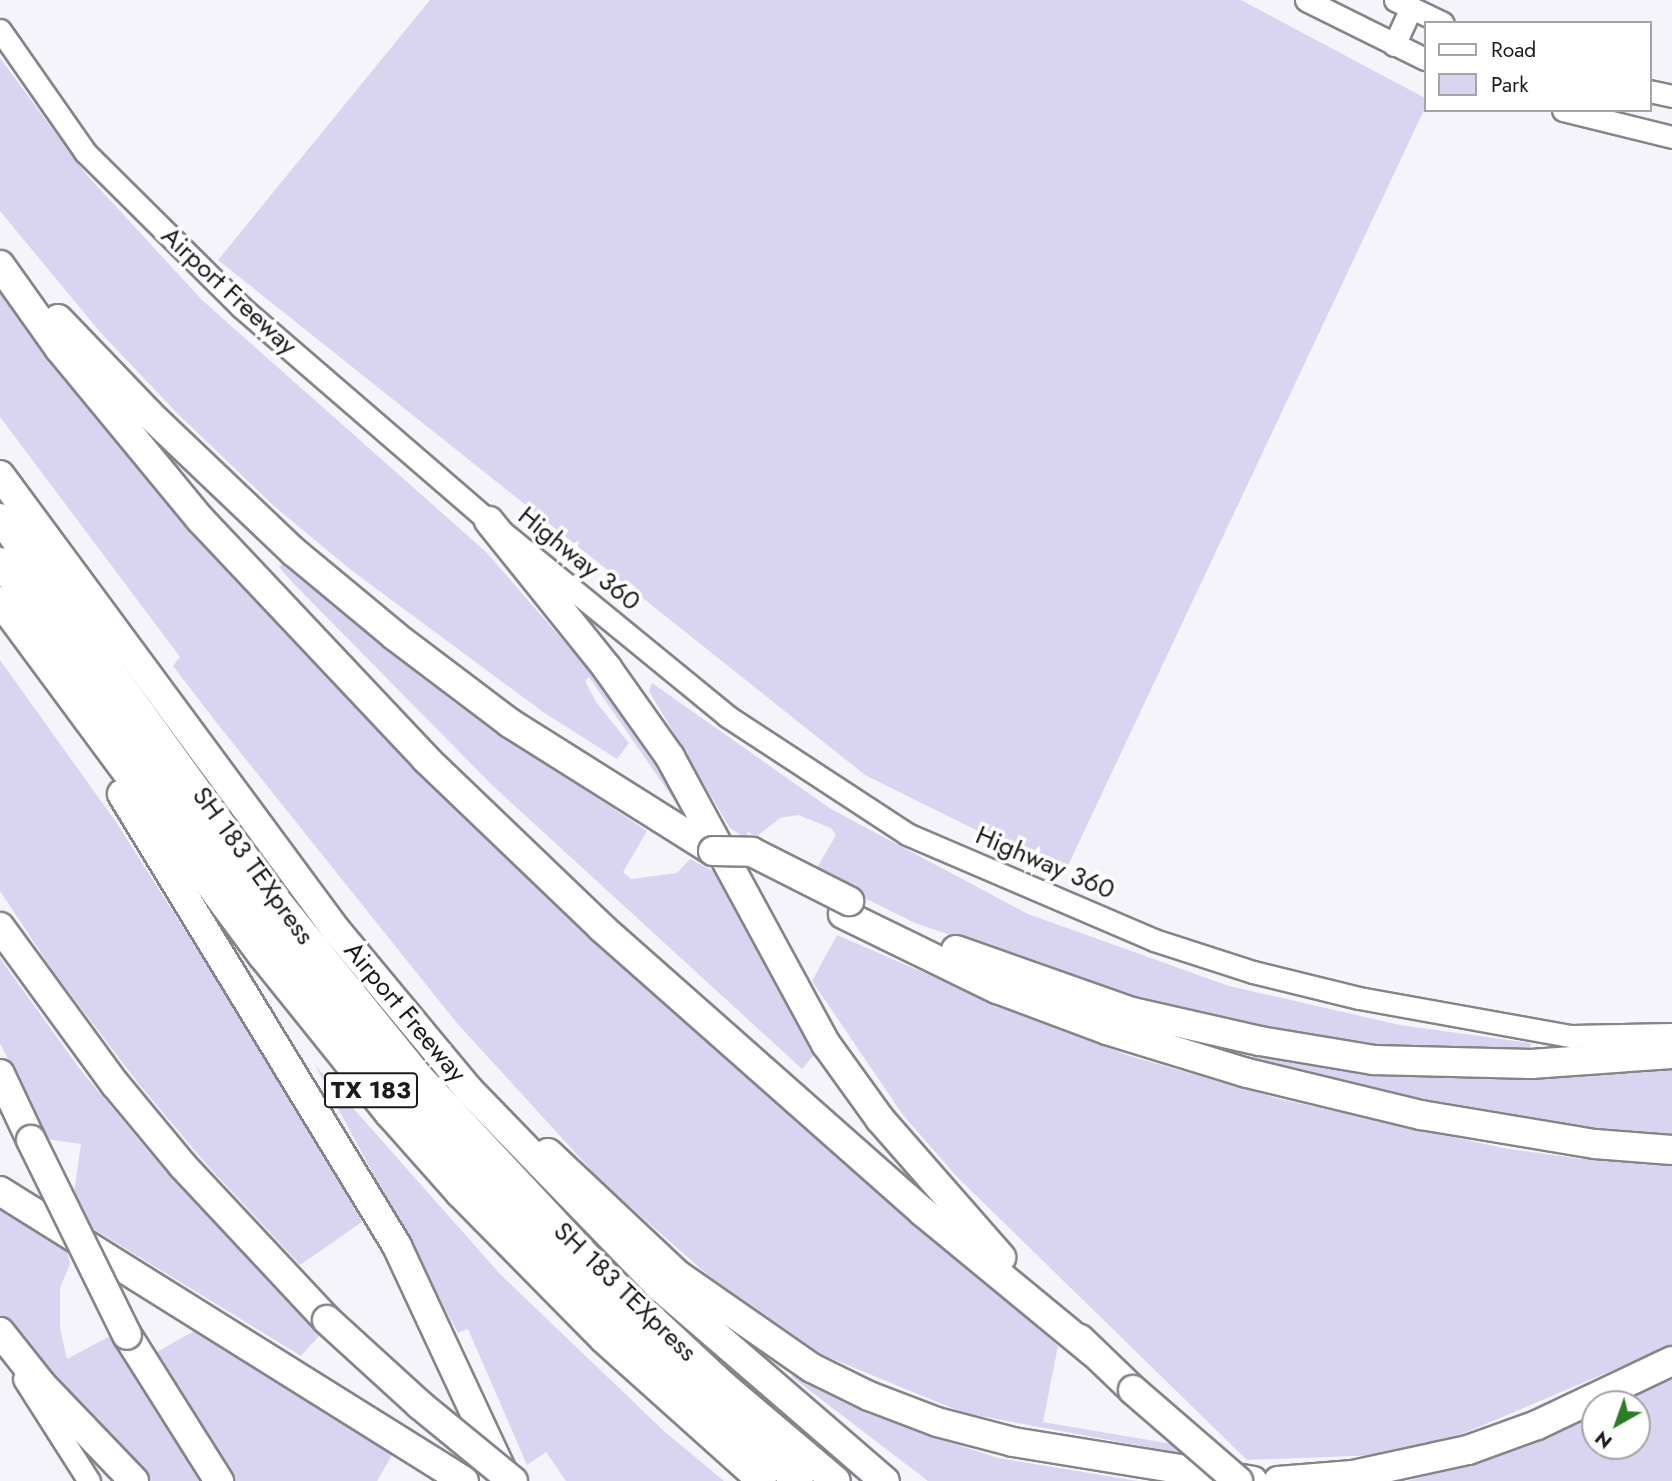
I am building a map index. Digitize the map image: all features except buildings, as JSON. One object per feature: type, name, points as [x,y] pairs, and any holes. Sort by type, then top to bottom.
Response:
[{"type":"highway","points":[[0,253],[149,414],[294,552],[395,636],[489,707],[649,814],[713,851],[846,907],[1021,975],[1132,1012],[1260,1041],[1374,1060],[1445,1063],[1531,1064],[1672,1054]]},
{"type":"highway","points":[[0,265],[59,348],[201,520],[426,759],[623,946],[923,1212],[1093,1352]]},
{"type":"highway","name":"Airport Freeway","points":[[0,475],[336,930],[469,1090],[680,1306],[885,1481]]},
{"type":"highway","name":"SH 183 TEXpress","points":[[0,518],[276,900],[427,1086],[598,1269],[725,1388],[836,1481]]},
{"type":"highway","points":[[489,521],[607,668],[670,757],[827,1044],[880,1119],[941,1193],[1093,1352],[1238,1481]]},
{"type":"highway","name":"SH 183 TEXpress","points":[[0,562],[289,951],[410,1101],[576,1279],[707,1402],[799,1481]]},
{"type":"highway","name":"TX 183","points":[[0,601],[262,955],[389,1113],[594,1330],[762,1481]]},
{"type":"highway","points":[[36,649],[390,1234],[506,1481]]},
{"type":"highway","points":[[846,907],[997,989],[1107,1030],[1247,1073],[1421,1115],[1595,1144],[1672,1150]]},
{"type":"highway","points":[[0,927],[107,1074],[175,1156],[327,1320],[420,1405],[513,1481]]},
{"type":"highway","points":[[0,1074],[127,1335],[219,1481]]},
{"type":"highway","points":[[469,1090],[576,1176],[678,1275],[812,1368],[869,1396],[937,1422],[1013,1442],[1253,1481]]},
{"type":"highway","points":[[0,1191],[464,1481]]},
{"type":"highway","points":[[0,1332],[42,1385],[134,1481]]},
{"type":"highway","points":[[1278,1481],[1353,1475],[1468,1450],[1537,1425],[1672,1361]]},
{"type":"main road","points":[[1306,0],[1424,59]]},
{"type":"main road","points":[[1394,45],[1403,4],[1439,21]]},
{"type":"main road","name":"Airport Freeway","points":[[0,30],[85,152],[241,307],[489,521]]},
{"type":"main road","points":[[1651,91],[1672,96]]},
{"type":"main road","points":[[1571,112],[1672,137]]},
{"type":"main road","name":"Highway 360","points":[[489,521],[727,716],[907,834],[1154,940],[1253,972],[1359,998],[1571,1036],[1672,1034]]},
{"type":"main road","points":[[0,1338],[89,1481]]},
{"type":"green space","points":[[430,0],[1241,0],[1424,97],[1424,110],[1064,874],[865,775],[218,260]]},
{"type":"green space","points":[[0,58],[86,174],[202,300],[486,552],[588,669],[677,797],[672,797],[589,677],[585,681],[596,702],[629,743],[617,759],[543,712],[351,570],[274,506],[177,413],[100,332],[0,211]]},
{"type":"green space","points":[[0,294],[123,448],[257,599],[1058,1346],[1043,1422],[1172,1444],[1180,1453],[964,1413],[823,1355],[709,1276],[602,1182],[456,1022],[216,722],[173,666],[180,657],[0,417]]},
{"type":"green space","points":[[283,563],[455,703],[647,831],[623,872],[631,879],[677,873],[690,859],[717,873],[815,1054],[802,1069],[492,785],[292,582],[279,567]]},
{"type":"green space","points":[[0,660],[116,822],[301,1113],[362,1222],[300,1265],[206,1164],[138,1083],[53,971],[0,891]]},
{"type":"green space","points":[[652,683],[831,809],[1028,914],[1229,986],[1400,1025],[1530,1043],[1531,1051],[1391,1051],[1171,1011],[915,923],[814,873],[836,835],[831,828],[798,815],[780,818],[756,837],[748,832],[745,838],[730,828],[649,691]]},
{"type":"green space","points":[[837,935],[1019,1014],[1130,1056],[1280,1099],[1503,1148],[1582,1159],[1672,1162],[1672,1345],[1455,1437],[1379,1455],[1247,1460],[957,1177],[903,1115],[812,981]]},
{"type":"green space","points":[[0,958],[79,1068],[149,1152],[319,1336],[301,1356],[87,1225],[73,1200],[81,1144],[47,1139],[0,1043]]},
{"type":"green space","points":[[1255,1052],[1672,1064],[1672,1134],[1587,1127],[1408,1096],[1254,1062]]},
{"type":"green space","points":[[315,1065],[500,1274],[664,1431],[724,1481],[566,1481],[546,1452],[527,1465],[468,1329],[458,1333]]},
{"type":"green space","points":[[0,1207],[67,1251],[70,1264],[60,1288],[60,1328],[67,1359],[112,1335],[199,1481],[147,1481],[48,1380],[0,1316]]},
{"type":"green space","points":[[196,1330],[394,1452],[377,1481],[235,1481],[153,1354]]},
{"type":"green space","points":[[799,1371],[910,1429],[998,1458],[1138,1481],[928,1481],[792,1377]]},
{"type":"green space","points":[[1672,1377],[1672,1481],[1407,1481],[1490,1458],[1581,1419],[1581,1460],[1651,1460],[1651,1390],[1644,1390]]}]
